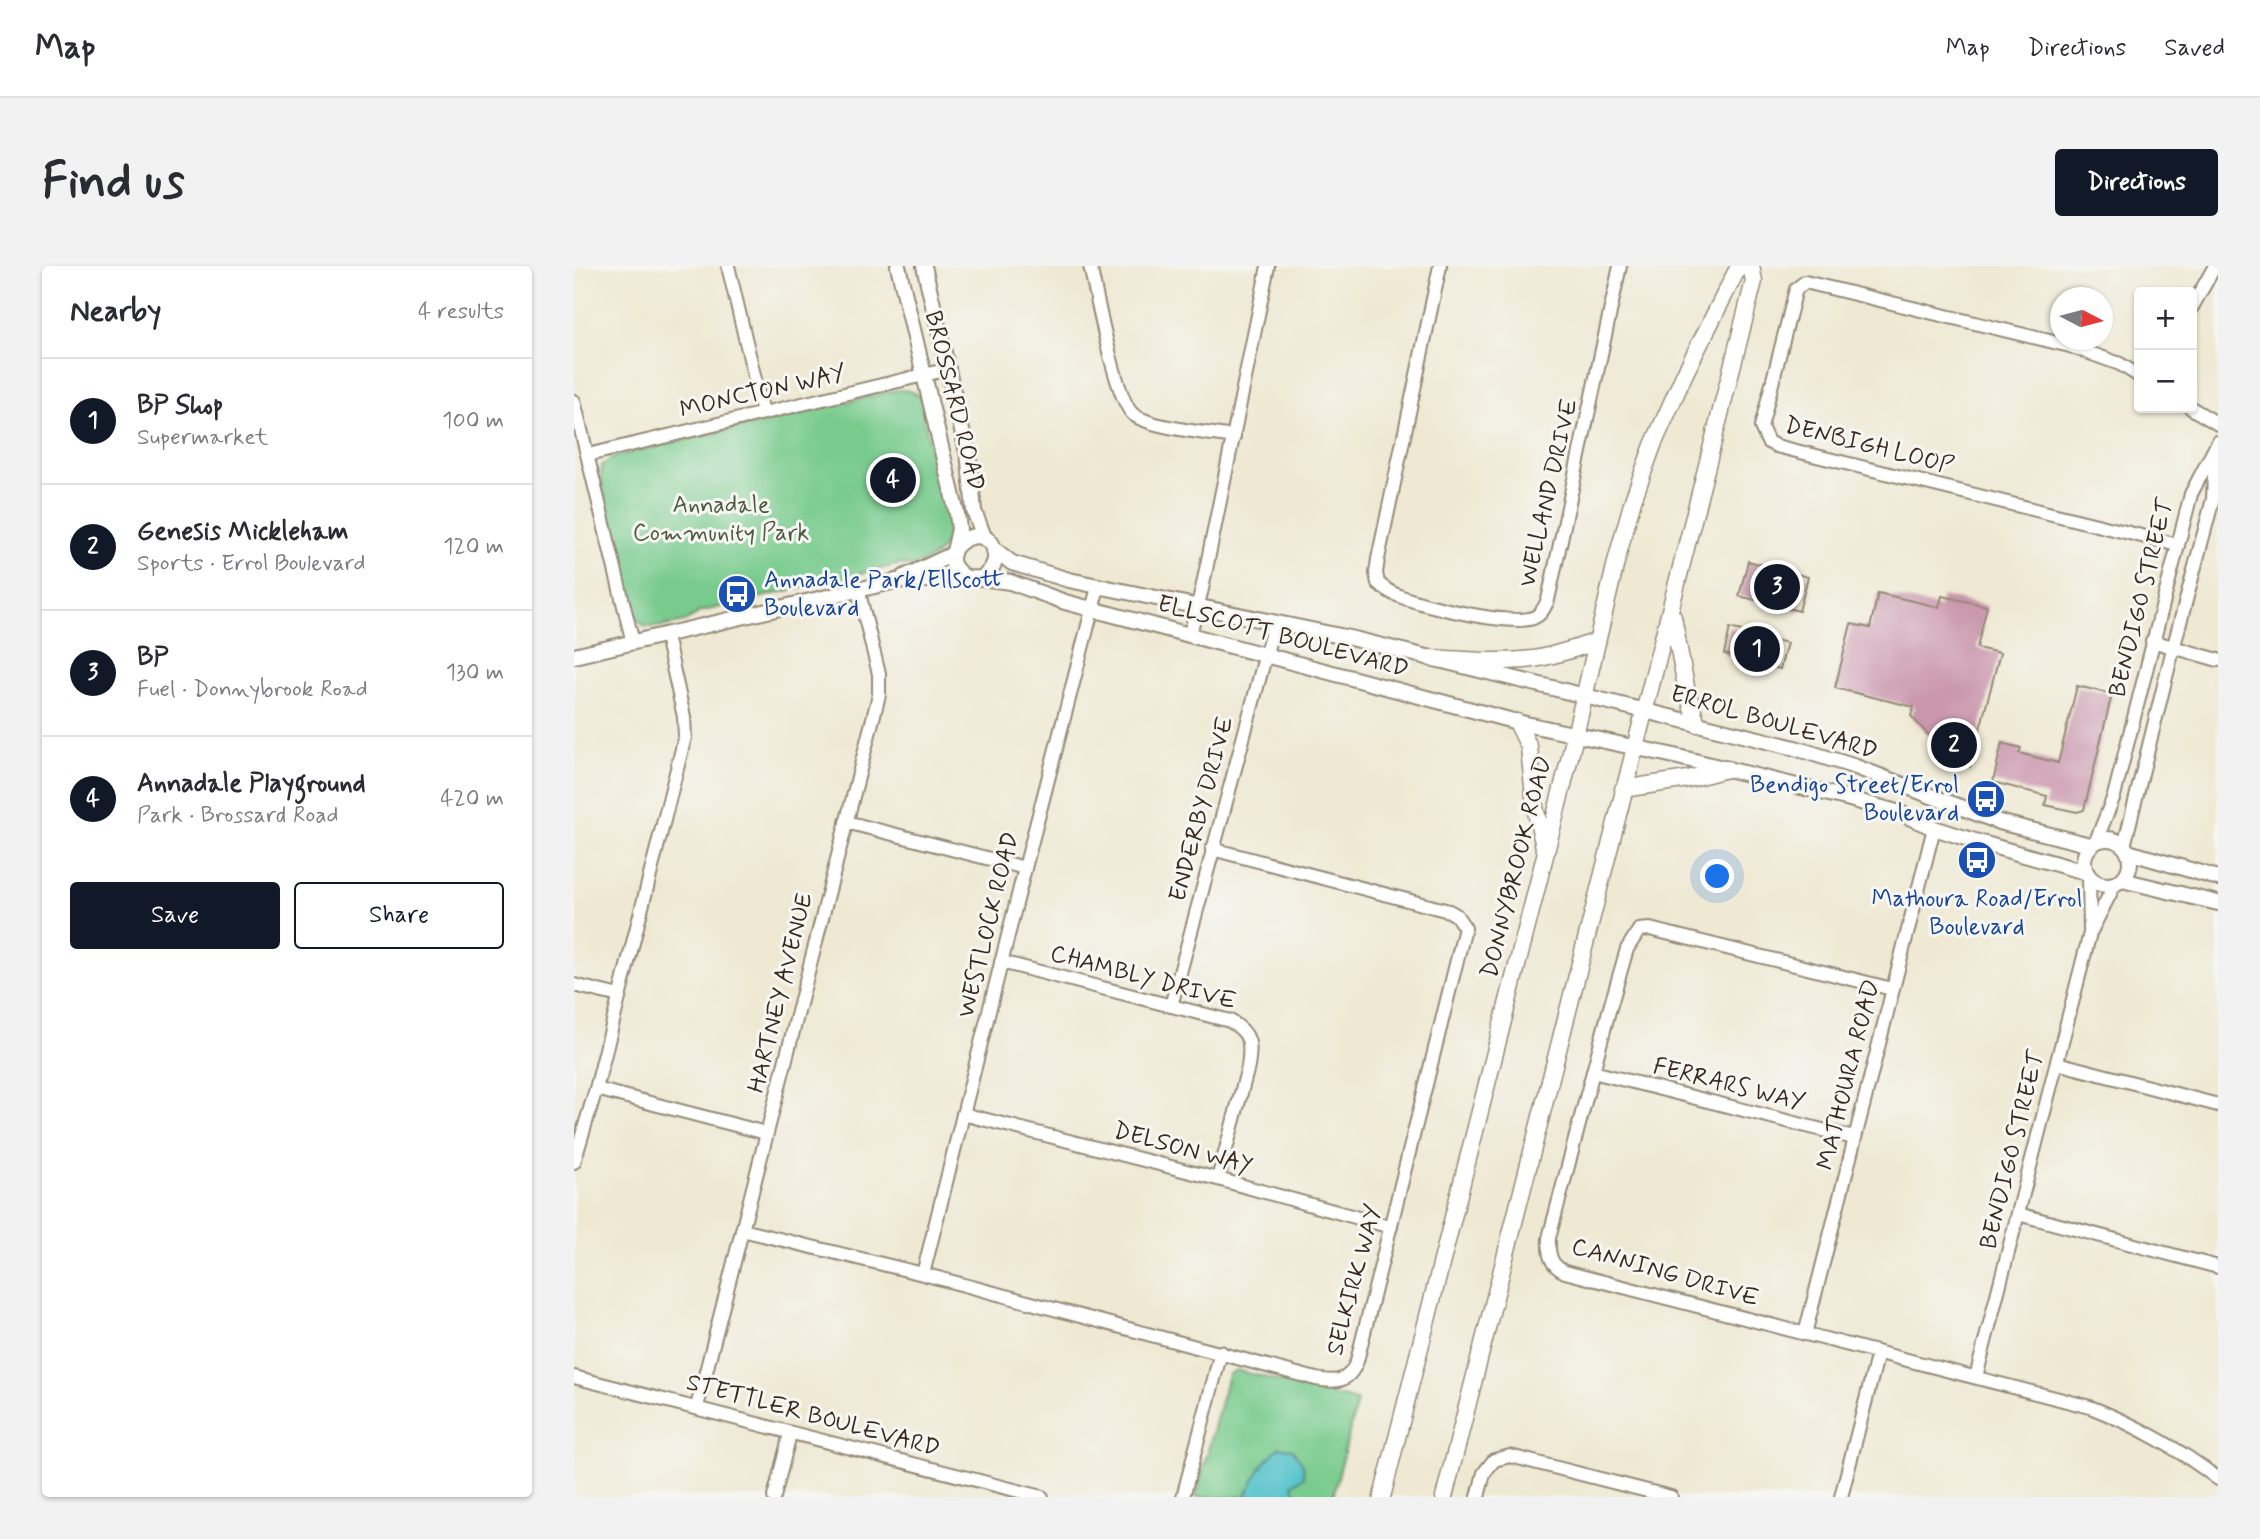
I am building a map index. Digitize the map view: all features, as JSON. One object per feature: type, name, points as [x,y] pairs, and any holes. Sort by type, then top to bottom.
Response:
[{"type":"main road","name":"DONNYBROOK ROAD","points":[[1382,1497],[1633,500],[1653,445],[1690,362],[1735,272],[1742,266]]},
{"type":"main road","points":[[1444,1497],[1754,281],[1751,266]]},
{"type":"main road","points":[[1672,604],[1674,630],[1697,724]]},
{"type":"main road","points":[[1430,658],[1507,661],[1532,659],[1596,642]]},
{"type":"main road","points":[[1517,722],[1529,747],[1535,807],[1545,850]]},
{"type":"main road","points":[[1623,789],[1688,779],[1727,769]]},
{"type":"street","points":[[728,266],[763,413]]},
{"type":"street","name":"BROSSARD ROAD","points":[[898,266],[957,514],[959,529],[954,551]]},
{"type":"street","name":"BROSSARD ROAD","points":[[923,266],[969,461],[974,511],[990,544]]},
{"type":"street","points":[[1090,266],[1119,390],[1130,413],[1150,421],[1234,437]]},
{"type":"street","points":[[1190,634],[1198,608],[1268,266]]},
{"type":"street","name":"WELLAND DRIVE","points":[[1440,266],[1376,573],[1378,583],[1397,596],[1484,617],[1525,620],[1534,618],[1541,612],[1548,600],[1620,266]]},
{"type":"street","points":[[2197,298],[2215,266]]},
{"type":"street","name":"DENBIGH LOOP","points":[[2134,373],[2120,364],[2070,346],[1805,282],[1796,289],[1761,427],[1768,442],[1776,446],[2178,545]]},
{"type":"street","name":"MONCTON WAY","points":[[587,455],[949,369]]},
{"type":"street","points":[[574,401],[633,643]]},
{"type":"street","points":[[2197,412],[2218,424]]},
{"type":"street","name":"BENDIGO STREET","points":[[2093,843],[2114,796],[2190,494],[2216,446]]},
{"type":"street","name":"BENDIGO STREET","points":[[2126,849],[2173,649],[2213,499],[2216,446]]},
{"type":"street","points":[[972,536],[990,544],[995,556],[992,569],[974,578],[956,569],[954,551],[965,538],[972,536]]},
{"type":"street","name":"ELLSCOTT BOULEVARD","points":[[990,544],[1012,563],[1098,587],[1350,638],[1644,711]]},
{"type":"street","name":"ELLSCOTT BOULEVARD","points":[[897,580],[954,551]]},
{"type":"street","name":"ELLSCOTT BOULEVARD","points":[[578,657],[897,580],[974,578],[1010,582],[1092,609],[1265,654],[1356,681],[1574,736],[1635,748]]},
{"type":"street","name":"WESTLOCK ROAD","points":[[923,1274],[1024,868],[1098,587]]},
{"type":"street","name":"HARTNEY AVENUE","points":[[697,1407],[881,685],[858,589]]},
{"type":"street","name":"ENDERBY DRIVE","points":[[1171,1006],[1274,624]]},
{"type":"street","points":[[574,1162],[596,1089],[685,737],[684,717],[666,636]]},
{"type":"street","points":[[2152,642],[2218,660]]},
{"type":"street","name":"ERROL BOULEVARD","points":[[1644,711],[1844,763],[1999,822],[2093,843],[2111,839],[2126,849],[2218,878]]},
{"type":"street","points":[[1635,748],[1899,813],[1934,828],[2087,874],[2101,885],[2118,882],[2218,903]]},
{"type":"street","points":[[846,822],[1024,868]]},
{"type":"street","name":"MATHOURA ROAD","points":[[1805,1334],[1934,828]]},
{"type":"street","points":[[2087,874],[2084,858],[2093,843]]},
{"type":"street","name":"SELKIRK WAY","points":[[743,1230],[923,1274],[1329,1381],[1346,1378],[1357,1361],[1465,928],[1456,915],[1449,911],[1212,849]]},
{"type":"street","points":[[2118,882],[2130,867],[2126,849]]},
{"type":"street","name":"BENDIGO STREET","points":[[2087,874],[2090,933]]},
{"type":"street","name":"BENDIGO STREET","points":[[1976,1377],[2090,933],[2118,882]]},
{"type":"street","name":"CANNING DRIVE","points":[[1892,989],[1650,929],[1639,930],[1628,949],[1593,1072],[1549,1238],[1551,1260],[1565,1272],[2090,1407],[2114,1416],[2218,1479]]},
{"type":"street","name":"CHAMBLY DRIVE","points":[[1001,962],[1230,1021],[1241,1027],[1248,1036],[1251,1048],[1218,1179]]},
{"type":"street","points":[[574,985],[619,996]]},
{"type":"street","points":[[2057,1063],[2218,1105]]},
{"type":"street","name":"FERRARS WAY","points":[[1593,1072],[1854,1138]]},
{"type":"street","points":[[596,1089],[766,1133]]},
{"type":"street","name":"DELSON WAY","points":[[963,1114],[1218,1179],[1391,1227]]},
{"type":"street","points":[[2018,1214],[2218,1267]]},
{"type":"street","points":[[1183,1497],[1221,1352]]},
{"type":"street","points":[[1841,1497],[1878,1353]]},
{"type":"street","name":"STETTLER BOULEVARD","points":[[574,1377],[1042,1497]]},
{"type":"street","points":[[774,1497],[790,1434]]},
{"type":"street","points":[[1478,1497],[1484,1473],[1494,1460],[1510,1456],[1671,1497]]},
{"type":"green space","name":"Annadale Community Park","points":[[897,390],[914,392],[924,403],[923,414],[939,486],[947,501],[949,520],[948,536],[936,555],[913,566],[901,564],[699,612],[675,624],[646,627],[636,619],[601,480],[602,465],[616,456]]},
{"type":"green space","points":[[1236,1370],[1357,1401],[1333,1497],[1196,1497],[1228,1375]]},
{"type":"water","points":[[1279,1447],[1292,1449],[1303,1464],[1304,1477],[1293,1484],[1295,1497],[1245,1497],[1262,1465]]},
{"type":"building","points":[[1748,561],[1808,577],[1799,611],[1739,596]]},
{"type":"building","points":[[1878,593],[1939,607],[1942,596],[1987,606],[1977,648],[2000,653],[1970,767],[1954,763],[1911,716],[1914,707],[1835,688],[1851,624],[1870,628]]},
{"type":"building","points":[[1730,628],[1787,643],[1780,669],[1724,654]]},
{"type":"building","points":[[2077,686],[2112,694],[2084,810],[2077,812],[2045,805],[2047,796],[1993,782],[2002,743],[2021,748],[2019,753],[2058,763]]},
{"type":"place","name":"Annadale Playground","points":[[893,480]]},
{"type":"place","name":"BP","points":[[1777,587]]},
{"type":"place","name":"Annadale Park/Ellscott Boulevard","points":[[737,594]]},
{"type":"place","name":"BP Shop","points":[[1757,649]]},
{"type":"place","name":"Genesis Mickleham","points":[[1954,745]]},
{"type":"place","name":"Bendigo Street/Errol Boulevard","points":[[1986,799]]},
{"type":"place","name":"Mathoura Road/Errol Boulevard","points":[[1977,860]]}]
